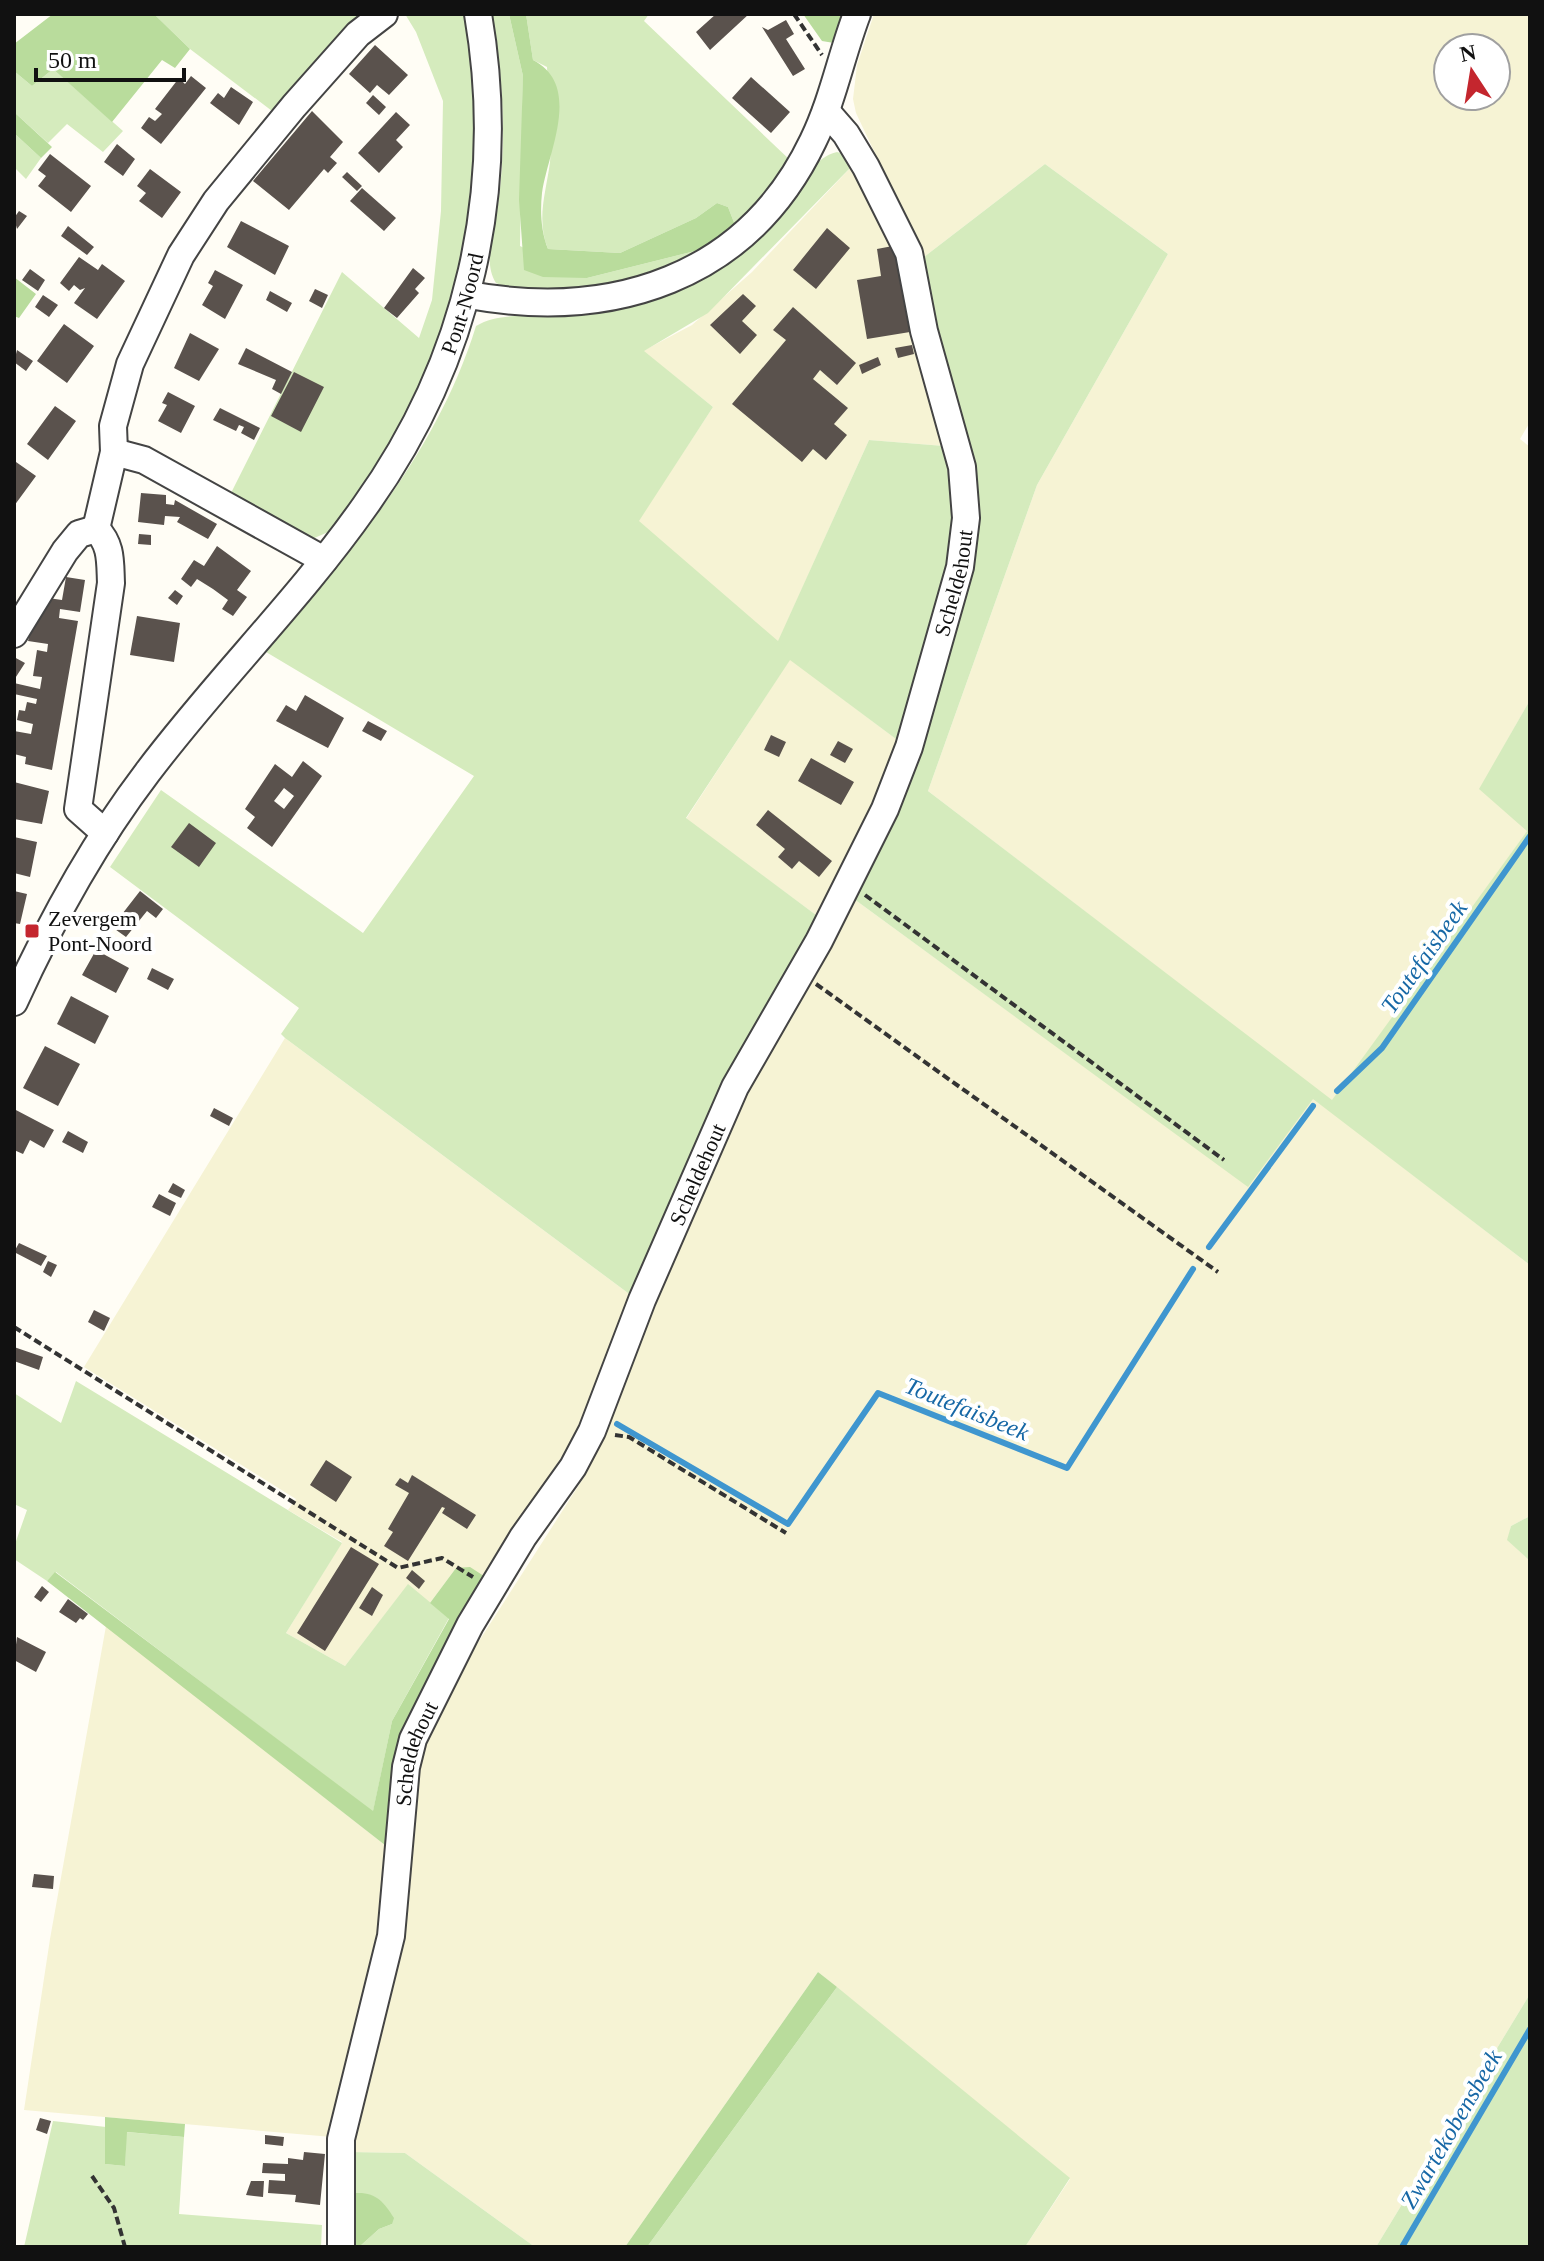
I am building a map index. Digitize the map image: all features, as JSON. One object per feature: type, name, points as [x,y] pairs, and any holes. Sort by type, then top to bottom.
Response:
[{"type":"street","points":[[96,529],[114,452],[113,426],[130,364],[181,255],[216,201],[285,116],[358,34],[384,14]]},
{"type":"street","name":"Pont-Noord","points":[[14,1002],[62,902],[105,833],[148,772],[324,560],[372,497],[418,422],[452,345],[469,295],[489,180],[488,93],[478,14]]},
{"type":"street","points":[[469,295],[523,303],[585,303],[646,289],[692,269],[751,226],[790,180],[826,111],[857,14]]},
{"type":"street","name":"Scheldehout","points":[[341,2247],[341,2139],[391,1936],[406,1767],[413,1739],[428,1702],[492,1589],[573,1467],[592,1431],[642,1300],[735,1087],[798,978],[885,809],[909,747],[948,621],[964,539],[966,492],[956,437],[924,331],[909,253],[866,167],[846,134],[826,111]]},
{"type":"street","points":[[114,452],[144,460],[324,560]]},
{"type":"street","points":[[14,634],[79,534],[96,529]]},
{"type":"street","points":[[96,529],[106,540],[110,553],[111,583],[78,809],[105,833]]},
{"type":"path","points":[[794,14],[837,76]]},
{"type":"path","points":[[849,883],[1224,1160]]},
{"type":"path","points":[[798,978],[818,985],[1218,1272]]},
{"type":"path","points":[[14,1327],[398,1568],[442,1558],[492,1589]]},
{"type":"path","points":[[592,1431],[629,1437],[786,1533]]},
{"type":"path","points":[[92,2176],[114,2208],[125,2247]]},
{"type":"shaded area","points":[[874,14],[1530,14],[1530,422],[1520,439],[1530,447],[1530,700],[1480,789],[1528,830],[1332,1101],[928,791],[1037,485],[1168,254],[1045,164],[924,257],[856,113],[853,99],[857,65]]},
{"type":"shaded area","points":[[853,165],[901,250],[901,274],[911,332],[944,446],[869,440],[778,642],[638,521],[713,407],[643,351],[692,325],[752,272]]},
{"type":"shaded area","points":[[790,659],[900,742],[876,801],[820,918],[686,819]]},
{"type":"shaded area","points":[[854,899],[1248,1186],[1313,1098],[1530,1265],[1530,1516],[1511,1526],[1508,1540],[1530,1561],[1530,1994],[1376,2247],[1025,2247],[1070,2179],[818,1972],[625,2247],[535,2247],[405,2153],[349,2152],[418,1754],[440,1702],[586,1474],[606,1434],[653,1306],[746,1094],[789,1007]]},
{"type":"shaded area","points":[[285,1038],[632,1296],[581,1427],[515,1528],[487,1578],[456,1568],[430,1603],[408,1585],[345,1666],[286,1633],[342,1542],[288,1510],[296,1499],[84,1367]]},
{"type":"shaded area","points":[[106,1626],[390,1849],[386,1913],[332,2137],[24,2110],[50,1939]]},
{"type":"green space","points":[[53,14],[154,14],[190,49],[175,68],[162,60],[112,122],[53,69],[32,86],[14,71],[14,44]]},
{"type":"green space","points":[[154,14],[361,14],[276,114],[190,49]]},
{"type":"green space","points":[[405,14],[465,14],[477,87],[475,222],[434,363],[359,500],[333,530],[312,539],[229,497],[342,272],[419,338],[432,300],[441,211],[443,101],[416,32]]},
{"type":"green space","points":[[492,14],[509,14],[523,76],[520,246],[587,278],[699,250],[643,275],[606,286],[544,290],[513,288],[496,283],[490,255],[501,181],[503,133],[499,62]]},
{"type":"green space","points":[[509,14],[526,14],[533,60],[548,71],[556,86],[559,102],[555,139],[541,200],[542,228],[548,249],[620,253],[696,218],[717,203],[728,207],[735,225],[699,250],[587,278],[543,277],[524,270],[519,200],[523,76]]},
{"type":"green space","points":[[526,14],[649,14],[644,21],[791,161],[755,207],[735,225],[728,207],[717,203],[696,218],[620,253],[548,249],[542,216],[551,151],[547,67],[533,60]]},
{"type":"green space","points":[[803,14],[844,14],[834,43],[822,41]]},
{"type":"green space","points":[[53,69],[123,131],[103,152],[67,124],[48,143],[14,112],[14,71],[32,86]]},
{"type":"green space","points":[[14,112],[52,147],[41,158],[14,133]]},
{"type":"green space","points":[[14,133],[41,158],[26,179],[14,167]]},
{"type":"green space","points":[[837,152],[847,155],[853,165],[708,313],[644,351],[713,407],[639,521],[778,641],[869,440],[944,446],[954,517],[949,566],[900,742],[790,660],[686,818],[820,918],[632,1296],[285,1038],[281,1034],[299,1008],[110,867],[161,790],[363,933],[474,776],[266,652],[329,577],[415,459],[439,416],[476,326],[495,318],[573,315],[617,309],[673,293],[722,261],[794,192],[817,163]]},
{"type":"green space","points":[[1045,164],[1168,254],[1037,485],[928,791],[1332,1100],[1527,831],[1479,789],[1530,700],[1530,1265],[1313,1099],[1248,1187],[854,899],[943,670],[968,569],[924,257]]},
{"type":"green space","points":[[14,277],[36,294],[19,318],[14,316]]},
{"type":"green space","points":[[76,1381],[342,1543],[286,1633],[345,1666],[408,1584],[449,1618],[392,1721],[373,1812],[56,1572],[47,1581],[14,1559],[14,1547],[27,1510],[14,1504],[14,1393],[61,1423]]},
{"type":"green space","points":[[1530,1516],[1530,1561],[1507,1540],[1511,1526]]},
{"type":"green space","points":[[470,1567],[487,1578],[458,1620],[407,1732],[390,1849],[47,1581],[55,1572],[373,1811],[392,1721],[449,1619],[430,1603],[456,1568]]},
{"type":"green space","points":[[818,1972],[837,1987],[647,2247],[625,2247]]},
{"type":"green space","points":[[837,1987],[1070,2178],[1025,2247],[647,2247]]},
{"type":"green space","points":[[1530,1994],[1530,2247],[1376,2247]]},
{"type":"green space","points":[[105,2117],[185,2124],[184,2137],[127,2132],[125,2166],[105,2164]]},
{"type":"green space","points":[[53,2121],[106,2127],[105,2164],[125,2166],[126,2132],[184,2137],[179,2214],[322,2225],[321,2247],[24,2247]]},
{"type":"green space","points":[[349,2152],[405,2153],[535,2247],[359,2247],[379,2229],[392,2224],[353,2198]]},
{"type":"green space","points":[[356,2193],[379,2199],[394,2218],[392,2224],[379,2229],[359,2247],[347,2247],[353,2198]]},
{"type":"building","points":[[716,14],[749,14],[710,50],[696,32]]},
{"type":"building","points":[[786,20],[794,34],[786,39],[805,69],[793,76],[762,27],[768,30]]},
{"type":"building","points":[[375,45],[408,75],[389,95],[377,85],[370,93],[349,74]]},
{"type":"building","points":[[191,76],[206,88],[161,144],[141,128],[149,117],[155,121],[162,114],[155,109],[179,78],[185,84]]},
{"type":"building","points":[[751,77],[790,112],[771,133],[732,98]]},
{"type":"building","points":[[231,87],[253,102],[239,125],[210,103],[218,93],[224,98]]},
{"type":"building","points":[[373,95],[386,107],[379,115],[366,103]]},
{"type":"building","points":[[312,111],[343,142],[330,157],[337,163],[328,173],[324,169],[289,210],[253,181]]},
{"type":"building","points":[[396,112],[410,125],[396,140],[403,147],[379,173],[358,153]]},
{"type":"building","points":[[117,144],[135,159],[123,176],[104,162]]},
{"type":"building","points":[[50,154],[91,186],[71,212],[38,186],[46,176],[38,170]]},
{"type":"building","points":[[150,169],[181,192],[162,218],[139,201],[146,193],[137,186]]},
{"type":"building","points":[[347,172],[362,186],[357,191],[342,177]]},
{"type":"building","points":[[362,188],[396,218],[384,231],[350,201]]},
{"type":"building","points":[[19,211],[27,216],[17,229],[14,218]]},
{"type":"building","points":[[241,221],[289,246],[275,275],[227,247]]},
{"type":"building","points":[[68,226],[94,247],[87,255],[61,236]]},
{"type":"building","points":[[827,228],[850,248],[816,289],[793,270]]},
{"type":"building","points":[[898,245],[906,272],[899,273],[910,332],[867,339],[857,280],[881,276],[877,249]]},
{"type":"building","points":[[79,257],[98,270],[102,264],[125,281],[97,319],[74,303],[85,288],[80,290],[74,285],[69,291],[60,283]]},
{"type":"building","points":[[413,268],[425,278],[415,289],[419,293],[397,318],[384,308]]},
{"type":"building","points":[[30,269],[45,280],[38,291],[22,280]]},
{"type":"building","points":[[215,270],[243,285],[225,319],[202,305],[213,286],[208,283]]},
{"type":"building","points":[[315,289],[328,295],[322,308],[309,301]]},
{"type":"building","points":[[270,291],[292,303],[287,312],[266,300]]},
{"type":"building","points":[[743,294],[756,306],[742,321],[757,335],[740,354],[710,325]]},
{"type":"building","points":[[43,295],[58,305],[49,317],[35,307]]},
{"type":"building","points":[[793,307],[856,363],[837,385],[820,370],[813,379],[848,408],[834,424],[847,435],[826,460],[813,449],[802,462],[732,404],[786,340],[773,330]]},
{"type":"building","points":[[64,324],[94,346],[67,383],[37,361]]},
{"type":"building","points":[[190,333],[219,349],[199,381],[174,368]]},
{"type":"building","points":[[912,345],[914,354],[898,358],[895,348]]},
{"type":"building","points":[[246,348],[292,372],[281,394],[272,389],[276,380],[238,364]]},
{"type":"building","points":[[17,350],[33,361],[26,371],[14,362]]},
{"type":"building","points":[[878,357],[881,365],[862,374],[859,365]]},
{"type":"building","points":[[294,372],[324,387],[301,432],[271,416]]},
{"type":"building","points":[[168,392],[195,406],[181,433],[158,421],[167,405],[162,403]]},
{"type":"building","points":[[55,406],[76,421],[48,460],[27,444]]},
{"type":"building","points":[[220,408],[260,428],[254,440],[241,433],[244,427],[239,425],[236,431],[213,420]]},
{"type":"building","points":[[16,462],[36,476],[14,506],[14,465]]},
{"type":"building","points":[[141,493],[166,495],[166,504],[174,505],[175,500],[217,524],[208,539],[177,522],[180,517],[165,516],[164,525],[138,522]]},
{"type":"building","points":[[139,534],[151,535],[151,545],[138,544]]},
{"type":"building","points":[[217,546],[251,571],[237,590],[247,597],[233,616],[222,609],[228,600],[213,589],[197,579],[191,587],[181,579],[194,560],[204,566]]},
{"type":"building","points":[[66,577],[85,580],[80,612],[60,609],[59,618],[78,621],[52,770],[25,764],[26,757],[14,754],[14,731],[31,734],[33,724],[17,720],[19,710],[25,711],[27,702],[36,704],[37,699],[14,694],[14,683],[40,689],[42,677],[33,676],[37,650],[47,652],[48,644],[28,641],[32,625],[43,606],[47,606],[48,598],[62,600]]},
{"type":"building","points":[[175,590],[183,596],[177,605],[168,598]]},
{"type":"building","points":[[137,616],[180,623],[174,662],[130,655]]},
{"type":"building","points":[[14,657],[25,663],[14,680]]},
{"type":"building","points":[[305,695],[344,718],[328,748],[276,721],[286,705],[296,711]]},
{"type":"building","points":[[368,721],[387,731],[381,741],[362,731]]},
{"type":"building","points":[[771,735],[786,742],[779,757],[764,750]]},
{"type":"building","points":[[838,741],[853,749],[845,763],[830,755]]},
{"type":"building","points":[[811,758],[854,782],[841,805],[798,781]]},
{"type":"building","points":[[303,761],[322,776],[272,847],[247,828],[255,817],[245,809],[275,764],[292,777]],"holes":[[[284,788],[294,796],[284,809],[274,801]]]},
{"type":"building","points":[[14,782],[49,791],[42,824],[14,819]]},
{"type":"building","points":[[768,810],[832,861],[819,877],[799,861],[792,869],[778,857],[785,849],[756,825]]},
{"type":"building","points":[[189,823],[216,843],[199,867],[171,847]]},
{"type":"building","points":[[14,837],[37,842],[30,877],[14,873]]},
{"type":"building","points":[[14,891],[27,894],[20,924],[14,923]]},
{"type":"building","points":[[140,891],[163,909],[156,918],[147,911],[126,937],[112,927]]},
{"type":"building","points":[[96,950],[129,968],[116,993],[82,975]]},
{"type":"building","points":[[152,968],[174,979],[168,990],[147,979]]},
{"type":"building","points":[[71,996],[109,1016],[95,1044],[57,1024]]},
{"type":"building","points":[[45,1046],[80,1064],[58,1106],[23,1088]]},
{"type":"building","points":[[214,1108],[233,1118],[229,1126],[210,1116]]},
{"type":"building","points":[[14,1109],[54,1130],[44,1148],[30,1140],[23,1154],[14,1150]]},
{"type":"building","points":[[68,1131],[88,1142],[83,1153],[62,1142]]},
{"type":"building","points":[[173,1183],[185,1190],[181,1198],[168,1192]]},
{"type":"building","points":[[159,1194],[176,1203],[170,1216],[152,1207]]},
{"type":"building","points":[[19,1243],[47,1256],[41,1266],[14,1252]]},
{"type":"building","points":[[48,1261],[57,1265],[51,1277],[43,1272]]},
{"type":"building","points":[[94,1310],[110,1318],[104,1331],[88,1322]]},
{"type":"building","points":[[14,1347],[43,1357],[39,1370],[14,1361]]},
{"type":"building","points":[[326,1460],[352,1477],[336,1502],[310,1485]]},
{"type":"building","points":[[412,1475],[476,1515],[467,1529],[442,1513],[445,1508],[442,1507],[408,1561],[384,1546],[393,1532],[388,1529],[409,1493],[395,1485],[400,1478],[408,1483]]},
{"type":"building","points":[[351,1547],[379,1564],[325,1651],[297,1633]]},
{"type":"building","points":[[412,1570],[425,1581],[419,1589],[406,1578]]},
{"type":"building","points":[[42,1586],[49,1592],[41,1602],[34,1597]]},
{"type":"building","points":[[372,1587],[383,1595],[372,1616],[359,1608]]},
{"type":"building","points":[[68,1599],[88,1614],[83,1620],[80,1618],[76,1623],[59,1612]]},
{"type":"building","points":[[17,1637],[46,1652],[36,1672],[14,1660]]},
{"type":"building","points":[[34,1874],[54,1876],[53,1889],[32,1887]]},
{"type":"building","points":[[40,2118],[51,2121],[47,2134],[36,2130]]},
{"type":"building","points":[[265,2135],[284,2137],[283,2146],[265,2144]]},
{"type":"building","points":[[304,2152],[325,2154],[320,2205],[295,2202],[296,2195],[268,2193],[269,2180],[285,2181],[285,2174],[262,2173],[263,2163],[288,2164],[288,2158],[303,2160]]},
{"type":"building","points":[[251,2181],[264,2181],[263,2197],[246,2195]]},
{"type":"waterway","name":"Toutefaisbeek","points":[[1337,1091],[1382,1048],[1530,836]]},
{"type":"waterway","name":"Toutefaisbeek","points":[[1209,1247],[1313,1106]]},
{"type":"waterway","name":"Toutefaisbeek","points":[[617,1424],[788,1524],[878,1393],[1067,1468],[1193,1269]]},
{"type":"waterway","name":"Zwartekobensbeek","points":[[1402,2247],[1530,2029]]},
{"type":"place","name":"Zevergem Pont-Noord","points":[[32,931]]}]
